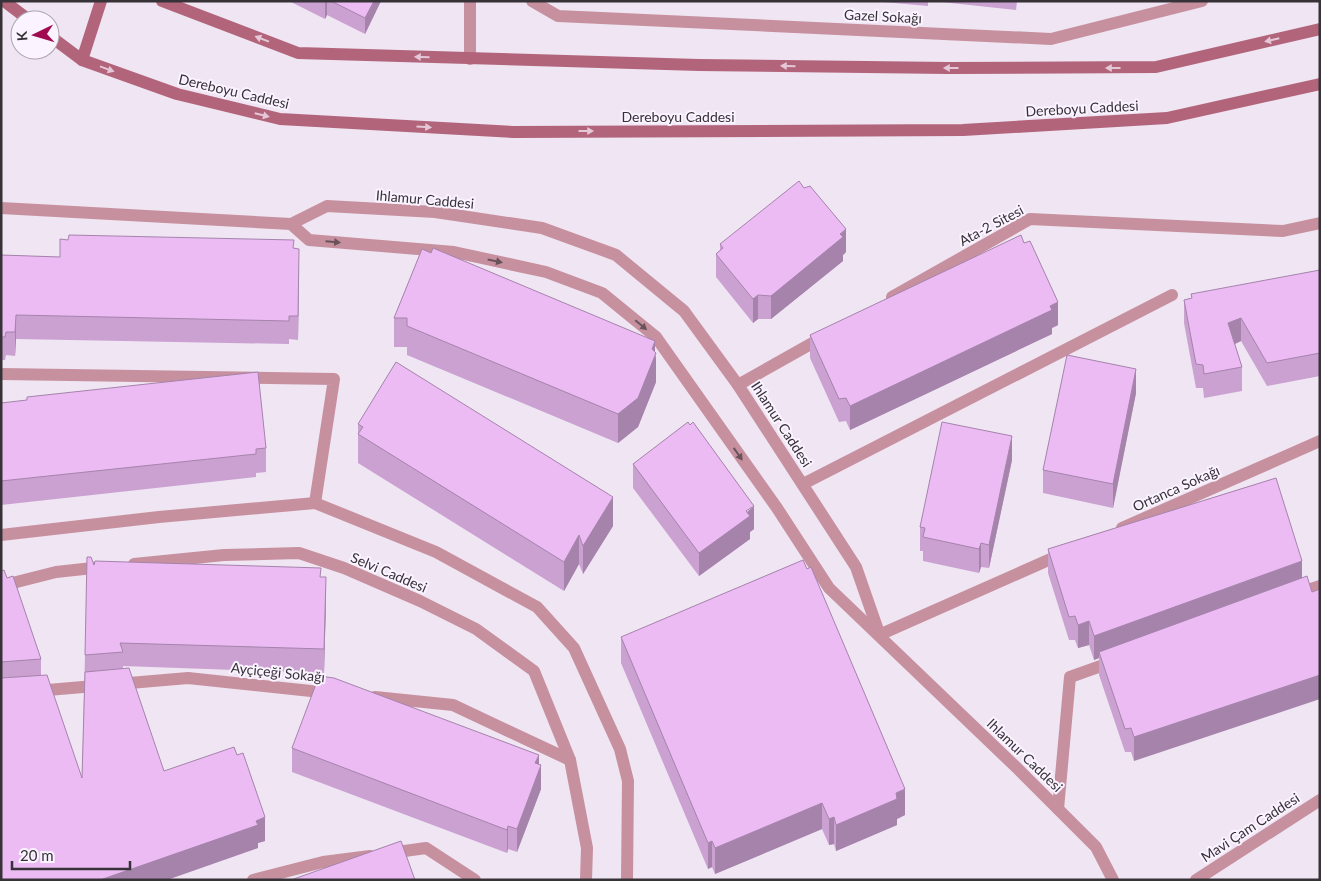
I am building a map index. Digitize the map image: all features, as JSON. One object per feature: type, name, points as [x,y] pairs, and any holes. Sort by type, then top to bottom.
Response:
[{"type":"main road","points":[[4,1],[16,10]]},
{"type":"main road","points":[[82,60],[101,1]]},
{"type":"main road","points":[[162,1],[298,53],[699,65],[948,68],[1156,67],[1320,29]]},
{"type":"main road","name":"Dereboyu Caddesi","points":[[60,44],[82,60],[176,94],[280,119],[514,132],[963,130],[1128,121],[1167,118],[1320,84]]},
{"type":"street","points":[[470,1],[470,58]]},
{"type":"street","name":"Gazel Sokağı","points":[[532,1],[558,16],[1051,39],[1202,1]]},
{"type":"street","name":"Ihlamur Caddesi","points":[[291,224],[327,206],[436,212],[542,228],[616,255],[684,311],[738,385],[856,567],[880,635],[1096,847],[1113,880]]},
{"type":"street","points":[[1,208],[291,224],[309,240],[454,252],[546,272],[602,293],[656,338],[777,508],[829,588],[880,635],[1077,548]]},
{"type":"street","name":"Ata-2 Sitesi","points":[[884,302],[1030,219],[1282,231],[1320,223]]},
{"type":"street","points":[[803,484],[1172,295]]},
{"type":"street","points":[[738,385],[833,331]]},
{"type":"street","points":[[1,374],[334,379],[315,503]]},
{"type":"street","name":"Ortanca Sokağı","points":[[1113,532],[1320,441]]},
{"type":"street","points":[[1,535],[159,517],[315,503],[436,552],[537,606],[574,648],[620,749],[628,781],[627,880]]},
{"type":"street","name":"Selvi Caddesi","points":[[1,586],[56,572],[224,555],[299,552],[344,568],[420,601],[476,629],[534,671],[570,760],[587,848],[586,880]]},
{"type":"street","points":[[1283,599],[1320,586]]},
{"type":"street","points":[[1058,809],[1070,677],[1126,657]]},
{"type":"street","name":"Ayçiçeği Sokağı","points":[[1,694],[188,678],[345,694]]},
{"type":"street","points":[[365,696],[453,706],[570,760]]},
{"type":"street","name":"Mavi Çam Caddesi","points":[[1196,880],[1320,800]]},
{"type":"street","points":[[253,880],[323,862],[426,848],[475,880]]},
{"type":"building","points":[[331,1],[374,1],[365,18]]},
{"type":"building","points":[[799,181],[804,188],[810,186],[846,229],[840,234],[843,237],[771,296],[758,295],[753,299],[716,254],[723,248],[720,244]]},
{"type":"building","points":[[69,235],[294,240],[293,248],[299,249],[298,316],[289,316],[289,321],[16,315],[15,332],[6,332],[5,337],[1,337],[1,255],[60,257],[60,239],[68,240]]},
{"type":"building","points":[[1021,235],[1024,243],[1030,241],[1058,302],[1050,306],[1052,310],[850,406],[846,398],[839,399],[810,335]]},
{"type":"building","points":[[433,248],[655,341],[652,349],[656,353],[638,398],[618,414],[407,326],[407,318],[394,318],[422,249],[431,253]]},
{"type":"building","points":[[1320,270],[1320,353],[1267,363],[1241,318],[1228,323],[1242,367],[1204,374],[1203,365],[1196,364],[1184,300],[1192,298],[1191,294]]},
{"type":"building","points":[[1067,355],[1136,369],[1113,484],[1043,470]]},
{"type":"building","points":[[396,362],[613,497],[583,546],[579,535],[564,562],[358,434],[363,427],[358,424]]},
{"type":"building","points":[[258,372],[266,448],[256,449],[256,454],[1,481],[1,403],[27,400],[27,397]]},
{"type":"building","points":[[688,422],[690,425],[693,422],[754,506],[746,511],[750,516],[699,553],[633,464]]},
{"type":"building","points":[[942,422],[1012,436],[989,545],[981,543],[979,549],[923,537],[925,528],[920,527]]},
{"type":"building","points":[[1276,478],[1302,561],[1094,636],[1089,621],[1078,625],[1075,616],[1069,617],[1048,549]]},
{"type":"building","points":[[87,557],[91,557],[94,565],[95,561],[321,568],[320,577],[326,577],[324,649],[120,643],[123,652],[85,655]]},
{"type":"building","points":[[803,560],[807,569],[811,567],[905,789],[896,793],[897,799],[836,825],[834,817],[829,819],[822,803],[715,848],[712,841],[708,843],[621,637]]},
{"type":"building","points":[[4,570],[7,578],[13,576],[41,659],[1,662],[1,571]]},
{"type":"building","points":[[1307,576],[1312,592],[1320,589],[1320,675],[1134,737],[1131,728],[1125,729],[1099,652]]},
{"type":"building","points":[[129,668],[164,771],[234,747],[237,755],[243,753],[265,817],[256,821],[258,825],[100,880],[1,880],[1,678],[47,675],[82,778],[85,672]]},
{"type":"building","points":[[319,676],[334,678],[539,755],[535,763],[541,765],[517,829],[508,826],[507,830],[292,748]]},
{"type":"building","points":[[401,841],[415,880],[291,880]]}]
